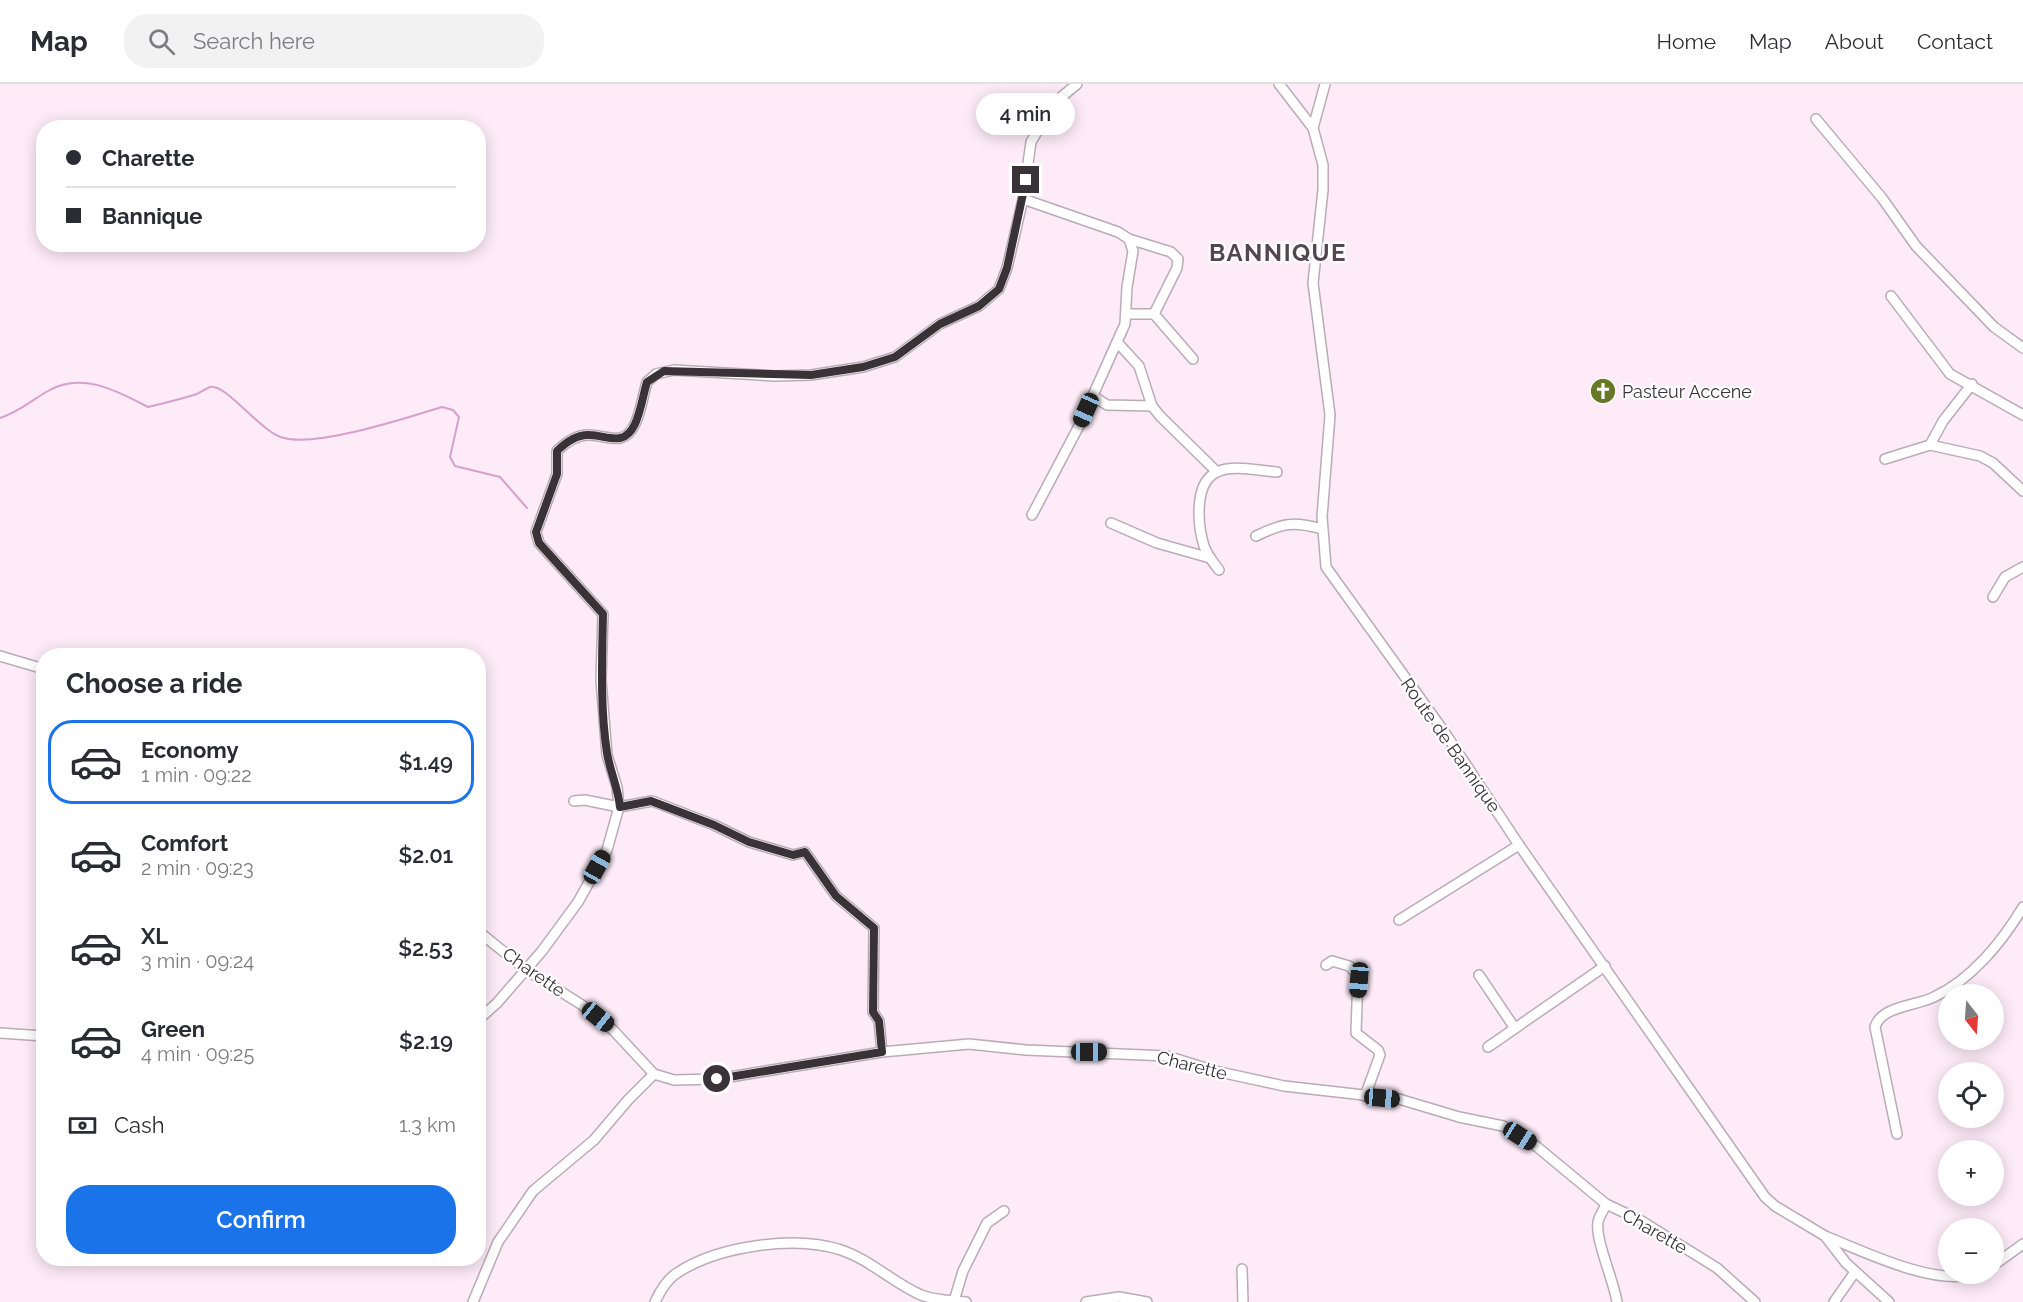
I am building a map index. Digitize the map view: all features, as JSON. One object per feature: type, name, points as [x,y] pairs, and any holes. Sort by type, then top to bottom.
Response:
[{"type":"street","points":[[486,1013],[542,951],[578,902],[607,850],[620,807],[617,787],[607,755],[601,680],[603,614],[539,543],[536,532],[557,474],[557,451],[568,440],[588,434],[610,440],[620,439],[630,433],[636,422],[647,382],[664,371],[811,375],[863,367],[895,357],[940,324],[979,306],[999,289],[1007,268],[1023,199],[1031,142],[1036,129],[1054,103],[1077,84]]},
{"type":"street","name":"Route de Bannique","points":[[1280,84],[1313,128],[1323,165],[1323,190],[1313,284],[1330,415],[1322,529],[1326,567],[1338,588],[1443,730],[1519,845],[1765,1197],[1775,1206],[1825,1236],[1846,1263],[1889,1302]]},
{"type":"street","points":[[1313,128],[1325,84]]},
{"type":"street","points":[[1816,119],[1882,198],[1916,246],[1994,327],[2023,348]]},
{"type":"street","points":[[1023,199],[1171,252],[1178,259],[1177,268],[1154,314]]},
{"type":"street","points":[[1032,515],[1093,396],[1128,314],[1127,287],[1134,251],[1130,239]]},
{"type":"street","points":[[1891,296],[1950,374],[1972,384],[2023,415]]},
{"type":"street","points":[[1128,314],[1154,314],[1193,359]]},
{"type":"street","points":[[1117,342],[1139,366],[1152,406],[1217,472]]},
{"type":"street","points":[[1930,445],[1943,421],[1972,384]]},
{"type":"street","points":[[1093,396],[1107,405],[1152,406]]},
{"type":"street","points":[[1885,459],[1930,445],[1980,456],[1993,463],[2023,491]]},
{"type":"street","points":[[1219,570],[1204,545],[1200,505],[1201,491],[1208,478],[1217,472],[1233,469],[1277,472]]},
{"type":"street","points":[[1259,534],[1284,524],[1297,522],[1322,529]]},
{"type":"street","points":[[1110,523],[1157,543],[1210,558]]},
{"type":"street","points":[[1993,597],[2005,577],[2023,567]]},
{"type":"street","points":[[0,656],[36,667]]},
{"type":"street","points":[[574,801],[585,800],[620,807],[651,801],[714,825],[749,842],[793,855],[805,852],[836,896],[874,928],[873,1012],[879,1021],[882,1052]]},
{"type":"street","points":[[1399,920],[1519,845]]},
{"type":"street","points":[[1897,1134],[1875,1027],[1877,1020],[1883,1014],[1929,999],[1960,982],[2008,931],[2023,907]]},
{"type":"street","name":"Charette","points":[[486,937],[525,969],[582,1005],[614,1030],[654,1074],[674,1080],[706,1080],[882,1052],[969,1044],[1026,1050],[1167,1056],[1250,1080],[1399,1099],[1459,1117],[1503,1126],[1536,1146],[1606,1204],[1640,1220],[1717,1268],[1755,1302]]},
{"type":"street","points":[[1326,965],[1332,961],[1349,966],[1358,975],[1356,1033],[1378,1050],[1380,1055],[1365,1096]]},
{"type":"street","points":[[1488,1047],[1605,966]]},
{"type":"street","points":[[1479,975],[1514,1027]]},
{"type":"street","points":[[0,1033],[36,1035]]},
{"type":"street","points":[[473,1302],[498,1242],[533,1191],[594,1140],[654,1074]]},
{"type":"street","points":[[1606,1204],[1598,1221],[1599,1235],[1614,1282],[1617,1302]]},
{"type":"street","points":[[954,1301],[963,1271],[987,1223],[1004,1211]]},
{"type":"street","points":[[1825,1236],[1893,1262],[1938,1274]]},
{"type":"street","points":[[655,1302],[662,1288],[675,1274],[705,1258],[761,1245],[815,1244],[842,1251],[873,1265],[923,1296],[966,1302]]},
{"type":"street","points":[[2004,1258],[2023,1244]]},
{"type":"street","points":[[1242,1269],[1243,1302]]},
{"type":"street","points":[[1833,1302],[1855,1272]]},
{"type":"street","points":[[1086,1302],[1119,1297],[1147,1302]]},
{"type":"waterway","points":[[0,418],[48,391],[61,385],[74,383],[99,385],[148,407],[197,394],[210,387],[217,388],[275,434],[299,440],[362,430],[442,407],[453,410],[459,417],[450,457],[455,466],[500,477],[527,508]]},
{"type":"place","name":"Pasteur Accene","points":[[1603,391]]},
{"type":"district","name":"BANNIQUE","points":[[1278,252]]},
{"type":"route","points":[[717,1079],[758,1073],[784,1066],[882,1052],[879,1021],[873,1012],[874,928],[867,921],[853,914],[836,896],[805,852],[793,855],[749,842],[714,825],[672,811],[651,801],[634,802],[620,807],[617,787],[607,755],[601,680],[603,614],[539,543],[536,532],[557,474],[557,451],[568,440],[588,434],[610,440],[620,439],[630,433],[636,422],[647,382],[656,374],[664,371],[775,376],[811,375],[863,367],[895,357],[940,324],[979,306],[999,289],[1007,268],[1026,180]]}]
